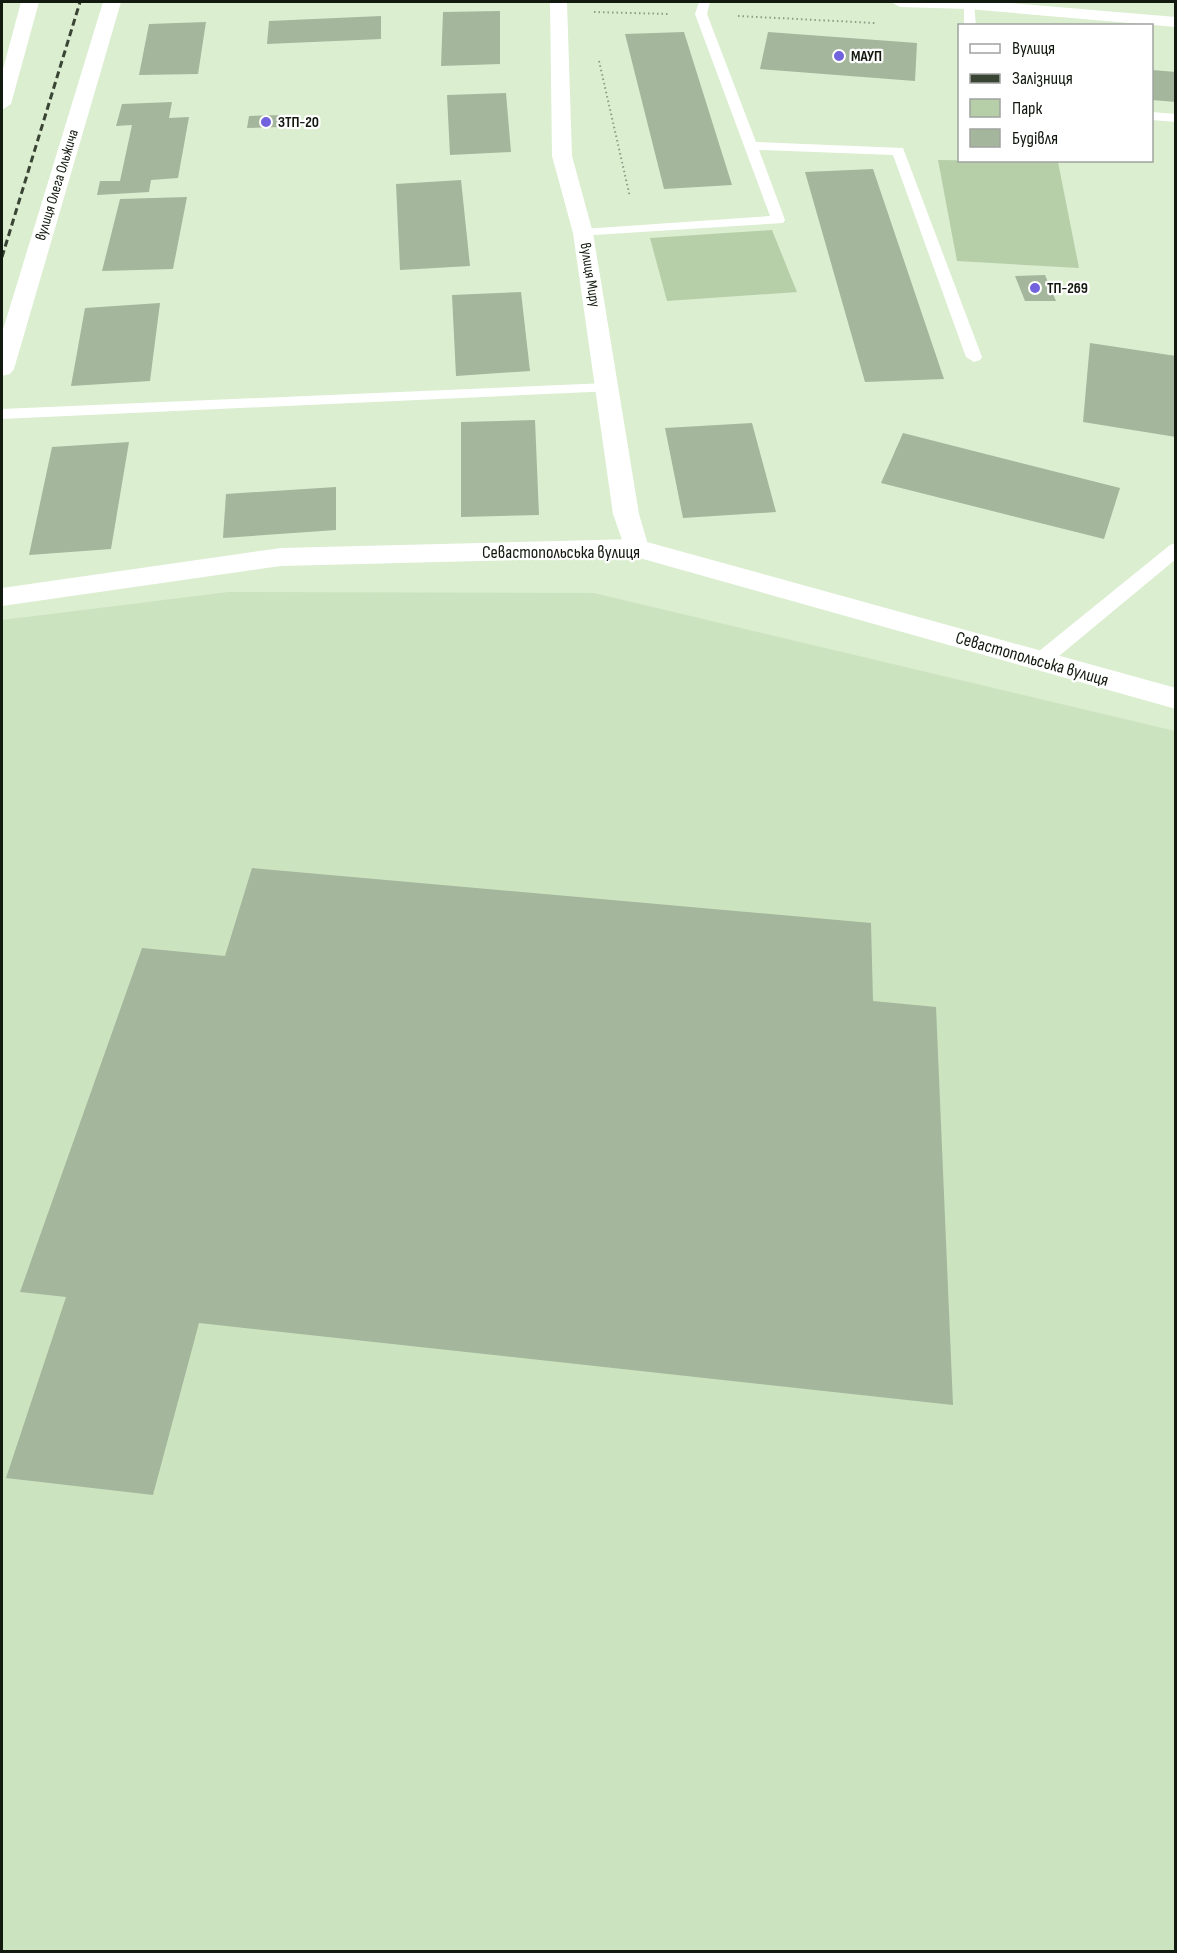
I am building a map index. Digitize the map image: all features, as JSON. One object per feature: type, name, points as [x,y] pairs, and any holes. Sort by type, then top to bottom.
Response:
[{"type":"street","points":[[112,2],[129,2]]},
{"type":"street","name":"вулиця Олега Ольжича","points":[[2,369],[112,2]]},
{"type":"street","points":[[900,2],[968,4],[1176,22]]},
{"type":"street","points":[[2,104],[30,3],[11,4]]},
{"type":"street","name":"вулиця Миру","points":[[558,6],[562,156],[583,233],[626,514],[636,548]]},
{"type":"street","name":"Севастопольська вулиця","points":[[2,597],[281,558],[636,548],[1176,699]]},
{"type":"lane","points":[[968,4],[970,24]]},
{"type":"lane","points":[[583,233],[778,220],[703,8]]},
{"type":"lane","points":[[1153,116],[1176,118]]},
{"type":"lane","points":[[750,146],[898,151],[974,357]]},
{"type":"lane","points":[[2,414],[607,388]]},
{"type":"lane","points":[[1040,661],[1176,549]]},
{"type":"path","points":[[558,6],[703,8],[878,23]]},
{"type":"path","points":[[598,58],[637,229]]},
{"type":"shaded area","points":[[228,592],[594,593],[1175,731],[1175,1951],[2,1951],[2,620]]},
{"type":"green space","points":[[938,160],[1058,162],[1079,268],[957,261]]},
{"type":"green space","points":[[772,230],[797,292],[667,301],[650,238]]},
{"type":"building","points":[[500,11],[500,64],[441,66],[443,12]]},
{"type":"building","points":[[381,16],[381,39],[267,44],[269,21]]},
{"type":"building","points":[[206,22],[198,74],[139,75],[149,24]]},
{"type":"building","points":[[684,32],[732,185],[664,189],[625,34]]},
{"type":"building","name":"МАУП","points":[[768,32],[917,43],[915,81],[760,69]]},
{"type":"building","points":[[1153,70],[1176,72],[1176,102],[1153,100]]},
{"type":"building","points":[[506,93],[511,152],[450,155],[447,95]]},
{"type":"building","points":[[172,102],[169,118],[189,117],[178,178],[151,180],[149,192],[97,195],[100,181],[120,181],[132,125],[116,126],[122,104]]},
{"type":"building","name":"ЗТП-20","points":[[285,115],[283,127],[247,128],[249,116]]},
{"type":"building","points":[[873,169],[944,379],[865,382],[805,172]]},
{"type":"building","points":[[461,180],[470,266],[400,270],[396,184]]},
{"type":"building","points":[[187,197],[173,269],[102,271],[120,199]]},
{"type":"building","name":"ТП-269","points":[[1045,275],[1056,301],[1025,301],[1015,276]]},
{"type":"building","points":[[521,292],[530,371],[456,376],[452,295]]},
{"type":"building","points":[[160,303],[150,381],[71,386],[85,308]]},
{"type":"building","points":[[1090,343],[1176,356],[1176,437],[1083,422]]},
{"type":"building","points":[[535,420],[539,515],[461,517],[461,422]]},
{"type":"building","points":[[752,423],[776,512],[683,518],[665,428]]},
{"type":"building","points":[[903,433],[1120,488],[1104,539],[881,483]]},
{"type":"building","points":[[129,442],[111,549],[29,555],[52,447]]},
{"type":"building","points":[[336,487],[336,530],[223,538],[226,494]]},
{"type":"building","points":[[252,868],[871,923],[873,1001],[936,1007],[953,1405],[199,1323],[153,1495],[6,1478],[66,1297],[20,1292],[142,948],[225,956]]},
{"type":"railway","points":[[2,257],[80,2]]},
{"type":"place","name":"МАУП","points":[[839,56]]},
{"type":"place","name":"ЗТП-20","points":[[266,122]]},
{"type":"place","name":"ТП-269","points":[[1035,288]]}]
